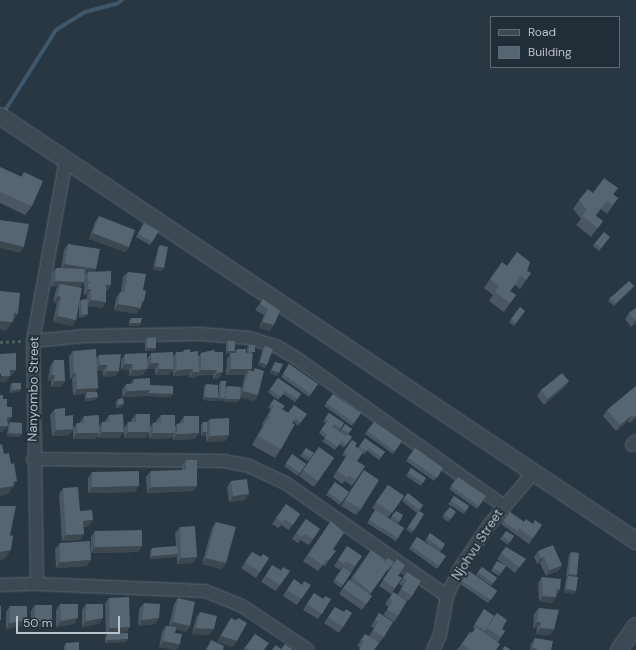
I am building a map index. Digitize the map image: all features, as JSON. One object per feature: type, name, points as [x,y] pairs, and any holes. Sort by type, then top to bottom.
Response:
[{"type":"street","points":[[0,116],[636,541]]},
{"type":"street","name":"Nanyombo Street","points":[[37,584],[33,341],[66,160]]},
{"type":"street","points":[[33,341],[85,336],[200,334],[249,338],[276,346],[299,360],[504,506]]},
{"type":"street","points":[[34,459],[224,461],[249,466],[287,484],[447,596]]},
{"type":"street","name":"Njohvu Street","points":[[434,650],[440,635],[447,596],[460,568],[504,506],[534,472]]},
{"type":"street","points":[[0,585],[37,584],[186,588],[205,591],[242,606],[308,650]]},
{"type":"street","points":[[619,650],[636,626]]},
{"type":"path","points":[[0,342],[33,341]]},
{"type":"building","points":[[0,167],[22,177],[24,172],[43,181],[32,206],[0,192]]},
{"type":"building","points":[[604,178],[618,188],[613,194],[618,198],[613,205],[607,201],[595,215],[603,221],[598,228],[582,216],[587,210],[579,200],[588,189],[593,193]]},
{"type":"building","points":[[99,216],[135,230],[129,247],[93,233]]},
{"type":"building","points":[[0,220],[29,224],[24,247],[0,241]]},
{"type":"building","points":[[144,223],[159,231],[152,242],[138,234]]},
{"type":"building","points":[[604,232],[610,237],[601,248],[595,243]]},
{"type":"building","points":[[68,244],[100,249],[96,269],[65,264]]},
{"type":"building","points":[[160,245],[168,247],[164,268],[155,266]]},
{"type":"building","points":[[517,252],[530,262],[527,271],[531,273],[526,280],[521,276],[510,291],[516,295],[510,303],[495,292],[499,286],[490,279],[502,262],[507,266]]},
{"type":"building","points":[[56,268],[85,269],[84,282],[55,281]]},
{"type":"building","points":[[111,271],[111,285],[106,285],[106,302],[91,300],[91,289],[88,289],[88,283],[91,283],[88,281],[88,272]]},
{"type":"building","points":[[128,272],[146,274],[143,290],[146,291],[141,308],[118,304],[120,292],[124,293]]},
{"type":"building","points":[[629,281],[634,286],[616,303],[610,298]]},
{"type":"building","points":[[60,284],[82,288],[76,320],[58,316],[61,297],[58,296]]},
{"type":"building","points":[[0,291],[20,293],[18,314],[14,313],[13,322],[0,321]]},
{"type":"building","points":[[87,299],[88,314],[82,315],[81,300]]},
{"type":"building","points":[[263,299],[280,311],[274,325],[263,322],[268,309],[260,304]]},
{"type":"building","points":[[520,307],[525,311],[516,323],[511,319]]},
{"type":"building","points":[[636,308],[636,321],[629,313]]},
{"type":"building","points":[[131,318],[142,318],[141,323],[131,323]]},
{"type":"building","points":[[156,337],[156,348],[147,348],[147,338]]},
{"type":"building","points":[[228,341],[235,341],[235,351],[228,351]]},
{"type":"building","points":[[249,345],[255,345],[255,352],[249,352]]},
{"type":"building","points":[[265,346],[273,349],[267,365],[260,362]]},
{"type":"building","points":[[96,349],[98,388],[77,389],[76,373],[74,373],[73,351]]},
{"type":"building","points":[[190,349],[190,352],[198,351],[199,372],[193,372],[193,369],[177,370],[176,352],[184,352],[184,350]]},
{"type":"building","points":[[237,349],[246,349],[246,353],[252,353],[252,369],[231,369],[231,353],[237,353]]},
{"type":"building","points":[[214,350],[215,352],[223,352],[223,372],[217,373],[217,370],[201,370],[201,353]]},
{"type":"building","points":[[173,352],[173,369],[159,369],[159,363],[151,363],[151,353]]},
{"type":"building","points":[[16,353],[16,370],[10,370],[10,376],[1,376],[0,354]]},
{"type":"building","points":[[147,353],[147,369],[133,370],[133,364],[125,364],[125,354]]},
{"type":"building","points":[[121,354],[119,371],[107,371],[107,365],[100,365],[99,355]]},
{"type":"building","points":[[54,360],[64,360],[65,381],[55,381],[55,375],[52,375]]},
{"type":"building","points":[[275,362],[283,364],[279,373],[272,370]]},
{"type":"building","points":[[289,364],[318,384],[311,394],[283,374]]},
{"type":"building","points":[[255,368],[264,371],[258,395],[243,391],[249,370],[254,372]]},
{"type":"building","points":[[562,373],[569,381],[548,399],[541,390]]},
{"type":"building","points":[[150,378],[150,390],[127,391],[126,384],[134,384],[134,379]]},
{"type":"building","points":[[278,378],[301,394],[297,399],[285,391],[281,397],[270,389]]},
{"type":"building","points":[[221,381],[226,381],[225,398],[220,398]]},
{"type":"building","points":[[12,383],[21,383],[21,389],[13,390]]},
{"type":"building","points":[[206,384],[218,385],[218,398],[205,397]]},
{"type":"building","points":[[150,385],[173,386],[173,394],[149,393]]},
{"type":"building","points":[[227,386],[241,387],[240,399],[226,399]]},
{"type":"building","points":[[636,386],[636,416],[634,417],[632,415],[620,425],[607,410]]},
{"type":"building","points":[[87,392],[97,392],[98,397],[87,398]]},
{"type":"building","points":[[333,394],[361,413],[354,423],[326,403]]},
{"type":"building","points":[[0,395],[3,395],[3,399],[7,399],[7,407],[12,407],[12,417],[7,418],[8,426],[0,426]]},
{"type":"building","points":[[123,398],[124,404],[118,405],[118,399]]},
{"type":"building","points":[[274,399],[285,406],[282,409],[274,405],[270,405]]},
{"type":"building","points":[[274,405],[296,417],[292,423],[295,424],[281,449],[258,436],[270,416],[268,416]]},
{"type":"building","points":[[294,405],[307,414],[301,422],[295,418],[296,417],[288,413]]},
{"type":"building","points":[[65,408],[65,416],[73,415],[73,429],[56,430],[55,409]]},
{"type":"building","points":[[329,413],[344,423],[341,428],[334,424],[332,427],[346,436],[347,434],[352,437],[346,445],[342,441],[337,447],[325,438],[327,435],[321,430],[328,420],[325,418]]},
{"type":"building","points":[[123,414],[124,432],[102,432],[102,422],[109,422],[109,415]]},
{"type":"building","points":[[136,414],[150,414],[150,432],[128,432],[128,422],[136,422]]},
{"type":"building","points":[[99,415],[99,433],[77,433],[77,423],[84,423],[84,416]]},
{"type":"building","points":[[161,415],[175,415],[175,433],[153,433],[153,423],[161,422]]},
{"type":"building","points":[[184,416],[199,416],[199,433],[177,434],[177,424],[184,423]]},
{"type":"building","points":[[229,418],[229,435],[210,436],[210,419]]},
{"type":"building","points":[[10,422],[22,423],[22,434],[9,433]]},
{"type":"building","points":[[203,422],[207,422],[207,432],[203,432]]},
{"type":"building","points":[[374,422],[402,441],[395,451],[367,431]]},
{"type":"building","points":[[345,424],[352,429],[348,433],[342,429]]},
{"type":"building","points":[[365,438],[385,452],[381,457],[369,448],[366,451],[359,447]]},
{"type":"building","points":[[352,440],[357,443],[355,446],[363,452],[357,461],[344,452]]},
{"type":"building","points":[[2,444],[4,454],[9,453],[11,464],[14,463],[17,481],[13,482],[14,486],[0,488],[0,445]]},
{"type":"building","points":[[319,447],[334,458],[318,481],[303,470]]},
{"type":"building","points":[[306,448],[314,453],[310,458],[303,453]]},
{"type":"building","points":[[415,448],[443,468],[437,478],[408,458]]},
{"type":"building","points":[[292,454],[306,464],[300,473],[286,463]]},
{"type":"building","points":[[347,455],[365,466],[356,480],[349,475],[347,478],[337,471]]},
{"type":"building","points":[[186,460],[197,460],[197,486],[151,487],[151,471],[186,470]]},
{"type":"building","points":[[411,468],[426,478],[423,483],[408,473]]},
{"type":"building","points":[[364,470],[379,480],[361,509],[345,500]]},
{"type":"building","points":[[139,471],[139,486],[92,487],[92,472]]},
{"type":"building","points":[[458,477],[486,496],[479,506],[451,486]]},
{"type":"building","points":[[247,479],[249,494],[233,496],[231,481]]},
{"type":"building","points":[[335,482],[349,492],[342,502],[328,492]]},
{"type":"building","points":[[388,485],[404,496],[392,513],[376,502]]},
{"type":"building","points":[[78,487],[80,511],[92,510],[93,520],[83,521],[84,534],[66,535],[63,488]]},
{"type":"building","points":[[408,493],[423,505],[420,510],[404,498]]},
{"type":"building","points":[[454,496],[469,506],[466,511],[451,501]]},
{"type":"building","points":[[286,504],[300,514],[293,525],[285,519],[282,522],[276,518]]},
{"type":"building","points":[[0,506],[16,506],[10,535],[13,536],[11,550],[0,552]]},
{"type":"building","points":[[450,507],[456,512],[451,519],[444,514]]},
{"type":"building","points":[[375,510],[404,528],[398,538],[369,520]]},
{"type":"building","points":[[396,511],[403,515],[400,521],[392,516]]},
{"type":"building","points":[[419,511],[424,514],[414,530],[408,527]]},
{"type":"building","points":[[510,512],[524,522],[517,531],[503,521]]},
{"type":"building","points":[[306,519],[320,529],[313,539],[305,534],[302,537],[296,533]]},
{"type":"building","points":[[526,519],[533,524],[535,520],[542,525],[533,538],[519,528]]},
{"type":"building","points":[[331,521],[344,533],[333,549],[336,551],[329,560],[327,559],[322,565],[308,555]]},
{"type":"building","points":[[216,522],[236,527],[226,563],[206,558]]},
{"type":"building","points":[[195,526],[197,557],[181,558],[180,527]]},
{"type":"building","points":[[142,530],[142,546],[95,547],[95,531]]},
{"type":"building","points":[[506,531],[514,536],[510,542],[503,536]]},
{"type":"building","points":[[430,533],[445,544],[442,549],[427,538]]},
{"type":"building","points":[[417,537],[446,556],[439,566],[411,546]]},
{"type":"building","points":[[90,541],[91,560],[60,562],[60,543]]},
{"type":"building","points":[[553,545],[562,565],[550,570],[544,557],[541,558],[538,551]]},
{"type":"building","points":[[177,546],[178,554],[152,556],[152,548]]},
{"type":"building","points":[[347,546],[362,556],[355,566],[346,561],[344,564],[338,560]]},
{"type":"building","points":[[506,547],[526,559],[519,567],[501,553]]},
{"type":"building","points":[[371,550],[385,560],[384,562],[390,566],[371,593],[353,577]]},
{"type":"building","points":[[252,552],[261,557],[263,554],[269,558],[260,572],[245,562]]},
{"type":"building","points":[[571,552],[579,553],[577,575],[569,574]]},
{"type":"building","points":[[388,558],[394,562],[390,568],[390,566],[385,562]]},
{"type":"building","points":[[397,559],[405,565],[398,576],[402,578],[395,588],[383,580]]},
{"type":"building","points":[[497,561],[506,566],[501,573],[493,568]]},
{"type":"building","points":[[272,565],[281,571],[283,567],[290,571],[280,585],[266,576]]},
{"type":"building","points":[[343,567],[351,573],[343,585],[335,579]]},
{"type":"building","points":[[482,567],[497,578],[493,583],[478,572]]},
{"type":"building","points":[[469,571],[497,591],[491,600],[462,581]]},
{"type":"building","points":[[407,572],[421,581],[412,596],[401,589],[407,580],[403,578]]},
{"type":"building","points":[[568,576],[578,577],[576,591],[566,589]]},
{"type":"building","points":[[542,577],[561,579],[560,590],[557,589],[556,597],[543,596]]},
{"type":"building","points":[[294,579],[302,585],[304,581],[311,585],[301,599],[287,590]]},
{"type":"building","points":[[349,580],[372,596],[366,604],[343,588]]},
{"type":"building","points":[[393,592],[407,601],[398,616],[387,609],[393,601],[390,598]]},
{"type":"building","points":[[314,593],[323,599],[325,596],[331,599],[322,614],[307,604]]},
{"type":"building","points":[[129,597],[130,627],[110,628],[109,598]]},
{"type":"building","points":[[178,598],[195,602],[190,626],[173,622]]},
{"type":"building","points":[[144,603],[160,604],[159,618],[142,620]]},
{"type":"building","points":[[60,604],[78,604],[78,618],[61,621]]},
{"type":"building","points":[[86,604],[103,604],[103,618],[86,621]]},
{"type":"building","points":[[35,605],[52,605],[52,619],[35,622]]},
{"type":"building","points":[[1,606],[1,620],[0,620]]},
{"type":"building","points":[[10,606],[27,606],[27,620],[10,623]]},
{"type":"building","points":[[335,607],[344,612],[346,609],[352,613],[343,627],[328,617]]},
{"type":"building","points":[[539,608],[559,610],[554,629],[540,628],[541,622],[537,622]]},
{"type":"building","points":[[484,609],[494,616],[485,631],[475,624]]},
{"type":"building","points":[[200,612],[217,616],[214,629],[196,628]]},
{"type":"building","points":[[379,613],[393,622],[384,637],[373,631],[378,622],[375,620]]},
{"type":"building","points":[[497,613],[507,620],[502,629],[505,631],[501,637],[487,628]]},
{"type":"building","points":[[231,618],[236,621],[238,618],[247,623],[237,641],[221,636]]},
{"type":"building","points":[[166,626],[176,627],[175,633],[182,634],[180,644],[163,641]]},
{"type":"building","points":[[476,627],[500,644],[496,650],[470,650],[462,644],[470,632],[472,633]]},
{"type":"building","points":[[128,633],[128,639],[107,640],[107,634]]},
{"type":"building","points":[[255,634],[269,643],[264,650],[250,650],[245,648]]},
{"type":"building","points":[[365,634],[379,643],[374,650],[359,650],[364,642],[361,640]]},
{"type":"building","points":[[535,638],[553,641],[551,650],[537,650],[533,648]]},
{"type":"building","points":[[211,640],[224,646],[223,650],[206,650]]},
{"type":"building","points":[[79,642],[79,650],[66,650],[66,643]]},
{"type":"building","points":[[285,644],[293,650],[272,650],[276,645],[281,649]]},
{"type":"building","points":[[505,646],[511,650],[502,650]]},
{"type":"waterway","points":[[6,109],[56,30],[85,12],[118,3],[122,0]]}]
